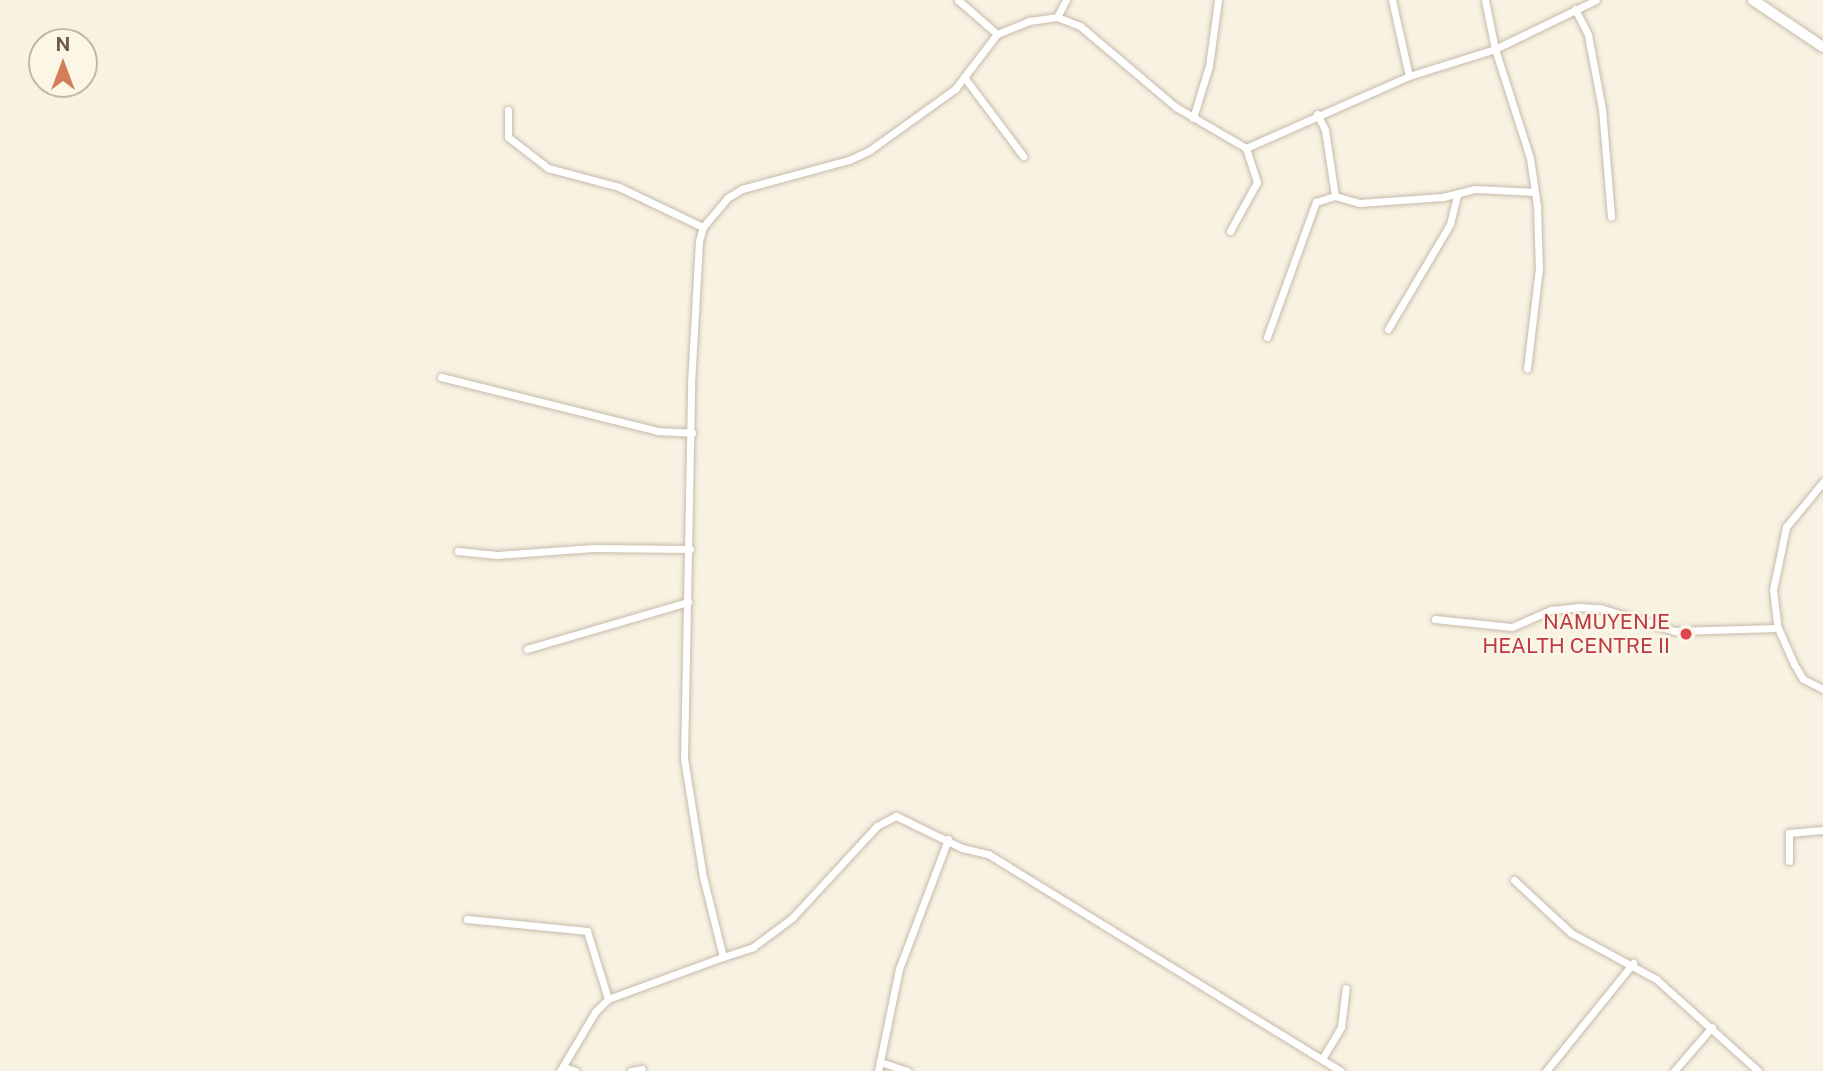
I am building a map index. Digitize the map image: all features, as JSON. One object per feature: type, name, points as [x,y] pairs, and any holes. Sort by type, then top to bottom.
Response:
[{"type":"street","points":[[959,0],[997,34]]},
{"type":"street","points":[[1057,17],[1066,0]]},
{"type":"street","points":[[1193,118],[1209,66],[1218,0]]},
{"type":"street","points":[[1392,0],[1409,76]]},
{"type":"street","points":[[1485,0],[1495,49],[1530,158],[1535,192],[1539,268],[1527,368]]},
{"type":"street","points":[[723,957],[703,877],[684,759],[694,305],[703,227],[727,198],[742,189],[849,160],[870,150],[943,100],[997,34],[1057,17],[1080,26],[1193,118],[1246,148],[1262,144],[1317,114],[1409,76],[1495,49],[1596,0]]},
{"type":"street","points":[[1753,0],[1823,47]]},
{"type":"street","points":[[1575,9],[1588,35],[1602,109],[1611,217]]},
{"type":"street","points":[[964,77],[1023,156]]},
{"type":"street","points":[[508,110],[507,131],[513,144],[548,168],[619,187],[703,227]]},
{"type":"street","points":[[1317,114],[1325,130],[1335,197]]},
{"type":"street","points":[[1230,231],[1256,182],[1246,148]]},
{"type":"street","points":[[1267,337],[1316,202],[1335,197],[1359,203],[1457,195],[1475,189],[1535,192]]},
{"type":"street","points":[[1388,330],[1450,224],[1457,195]]},
{"type":"street","points":[[441,377],[657,431],[692,433]]},
{"type":"street","points":[[1823,482],[1786,527],[1773,590],[1778,628],[1803,679],[1823,689]]},
{"type":"street","points":[[458,551],[497,555],[593,548],[690,549]]},
{"type":"street","points":[[527,649],[688,602]]},
{"type":"street","points":[[1435,619],[1512,627],[1551,610],[1578,607],[1600,608],[1675,631],[1778,628]]},
{"type":"street","points":[[575,1071],[562,1069],[595,1012],[608,999],[753,947],[792,918],[886,818],[908,819],[948,839],[988,854],[1341,1071]]},
{"type":"street","points":[[1789,861],[1789,833],[1823,830]]},
{"type":"street","points":[[878,1071],[899,969],[948,839]]},
{"type":"street","points":[[1514,880],[1571,933],[1633,963],[1712,1027],[1758,1071]]},
{"type":"street","points":[[467,919],[587,931],[608,999]]},
{"type":"street","points":[[1546,1071],[1633,963]]},
{"type":"street","points":[[1322,1059],[1341,1027],[1346,988]]},
{"type":"street","points":[[1674,1071],[1712,1027]]},
{"type":"street","points":[[880,1062],[908,1071]]},
{"type":"street","points":[[631,1071],[642,1069]]},
{"type":"place","name":"NAMUYENJE HEALTH CENTRE II","points":[[1686,634]]}]
